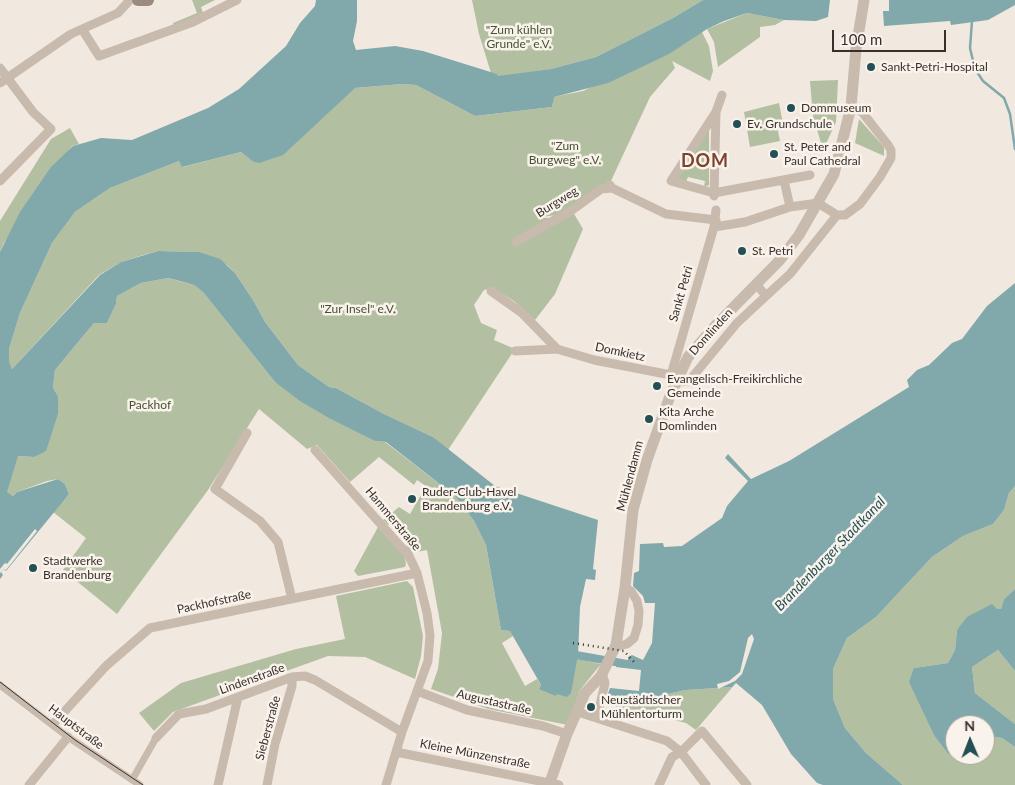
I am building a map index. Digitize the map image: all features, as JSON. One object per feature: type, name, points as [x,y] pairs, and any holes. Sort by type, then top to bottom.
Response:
[{"type":"main road","points":[[138,0],[148,0]]},
{"type":"street","points":[[3,81],[71,34],[118,13],[130,0]]},
{"type":"street","points":[[82,29],[99,56],[193,22],[237,0]]},
{"type":"street","name":"Domlinden","points":[[836,215],[790,274],[737,323],[689,381],[676,378],[694,349],[757,286],[785,254],[818,203],[834,174],[851,107],[856,49],[865,0]]},
{"type":"street","points":[[0,68],[3,81],[51,130],[0,181]]},
{"type":"street","points":[[722,95],[716,112],[671,181],[714,195],[810,175]]},
{"type":"street","points":[[818,203],[836,215],[845,215],[860,204],[891,158],[891,150],[888,144],[862,112],[851,107]]},
{"type":"street","points":[[714,195],[716,112]]},
{"type":"street","points":[[784,180],[790,207]]},
{"type":"street","name":"Burgweg","points":[[516,242],[572,210],[601,189],[611,187],[666,214],[715,224],[745,222],[790,207],[818,203]]},
{"type":"street","name":"Sankt Petri","points":[[676,378],[715,224],[716,210]]},
{"type":"street","points":[[757,286],[766,296]]},
{"type":"street","name":"Domkietz","points":[[491,291],[512,304],[557,349]]},
{"type":"street","name":"Domkietz","points":[[515,351],[557,349],[594,360],[676,378]]},
{"type":"street","name":"Mühlendamm","points":[[552,784],[566,734],[585,694],[603,672],[614,650],[625,588],[633,510],[647,460],[676,378]]},
{"type":"street","points":[[248,433],[214,489],[260,521],[278,542],[292,599]]},
{"type":"street","name":"Hammerstraße","points":[[315,450],[394,537],[409,556],[417,572],[430,636],[428,661],[402,732],[386,785]]},
{"type":"street","name":"Packhofstraße","points":[[53,724],[106,666],[150,628],[417,572]]},
{"type":"street","points":[[614,650],[627,644],[634,638],[638,625],[639,611],[636,601],[631,591],[625,588]]},
{"type":"street","name":"Mühlendamm","points":[[598,718],[605,683],[603,672]]},
{"type":"street","name":"Lindenstraße","points":[[132,780],[156,738],[180,714],[206,709],[292,677],[305,676],[316,680],[402,732]]},
{"type":"street","name":"Sieberstraße","points":[[266,785],[275,744],[292,686],[292,677]]},
{"type":"street","name":"Hauptstraße","points":[[0,685],[68,737],[140,785]]},
{"type":"street","name":"Augustastraße","points":[[417,692],[467,710],[543,726],[566,734]]},
{"type":"street","points":[[218,785],[238,698]]},
{"type":"street","points":[[578,712],[667,741],[681,752],[706,785]]},
{"type":"street","points":[[659,785],[672,757],[681,752],[702,731],[747,785]]},
{"type":"street","points":[[29,785],[68,737]]},
{"type":"street","name":"Kleine Münzenstraße","points":[[396,752],[552,784]]},
{"type":"green space","points":[[192,0],[215,0],[201,7],[203,13],[174,26],[173,23],[197,13]]},
{"type":"green space","name":"\"Zum kühlen Grunde\" e.V.","points":[[472,0],[703,0],[673,18],[596,57],[551,69],[498,77],[497,74],[491,73],[479,34]]},
{"type":"green space","points":[[747,13],[784,20],[775,25],[760,27],[760,37],[718,67],[714,42],[707,29]]},
{"type":"green space","points":[[702,32],[709,46],[713,71],[710,81],[672,61],[675,68],[650,97],[610,183],[557,215],[541,217],[559,220],[573,212],[583,229],[555,294],[535,320],[514,301],[493,288],[484,290],[474,305],[481,323],[497,330],[494,340],[515,349],[448,450],[433,437],[384,414],[336,388],[329,387],[298,365],[265,322],[235,273],[227,265],[199,252],[158,251],[121,262],[99,275],[12,369],[9,361],[9,349],[20,313],[52,243],[75,212],[110,188],[179,161],[183,167],[241,152],[252,161],[355,88],[402,84],[416,85],[475,116],[552,107],[553,97],[583,91]]},
{"type":"green space","points":[[838,80],[836,122],[825,146],[822,146],[813,117],[810,81]]},
{"type":"green space","points":[[779,103],[783,124],[777,126],[780,141],[750,147],[744,112]]},
{"type":"green space","points":[[859,119],[884,147],[884,156],[855,143]]},
{"type":"green space","points":[[709,127],[709,185],[704,187],[705,181],[688,177],[686,182],[676,180]]},
{"type":"green space","points":[[70,128],[79,144],[72,146],[4,243],[0,252],[0,221],[51,139]]},
{"type":"green space","name":"Packhof","points":[[168,278],[194,285],[203,292],[275,382],[375,441],[385,442],[455,496],[474,521],[486,545],[501,630],[510,631],[513,636],[502,643],[525,686],[537,679],[541,685],[539,689],[546,688],[557,694],[570,693],[577,659],[601,664],[580,690],[568,725],[488,709],[431,689],[438,669],[442,633],[427,550],[411,553],[406,546],[413,539],[395,519],[388,525],[383,520],[399,507],[410,514],[426,486],[417,480],[414,485],[379,457],[350,482],[317,445],[307,449],[259,409],[208,490],[117,614],[63,570],[86,538],[53,512],[69,494],[65,484],[58,479],[17,492],[13,496],[6,492],[17,456],[34,457],[46,446],[58,414],[58,396],[53,388],[55,370],[94,323],[107,323],[116,304],[117,296],[141,283]]},
{"type":"green space","points":[[1015,486],[1015,589],[1004,599],[1001,609],[957,630],[955,650],[948,663],[914,668],[935,737],[945,750],[945,765],[995,765],[995,737],[1002,738],[1015,747],[1015,785],[903,785],[866,753],[845,728],[833,699],[833,669],[847,638],[876,617],[932,557],[963,536],[993,524],[1004,510],[1009,493]]},
{"type":"green space","points":[[378,527],[405,557],[405,567],[358,576],[354,571]]},
{"type":"green space","points":[[407,581],[413,587],[423,636],[421,656],[415,679],[365,657],[328,656],[173,712],[154,731],[139,713],[181,683],[296,649],[345,639],[336,596]]},
{"type":"green space","points":[[998,650],[1015,671],[1015,724],[975,693],[972,667]]},
{"type":"green space","points":[[736,683],[696,730],[686,723],[606,704],[607,696],[640,700],[686,690],[732,687]]},
{"type":"water","points":[[316,0],[357,0],[357,21],[353,41],[356,50],[395,46],[423,51],[497,74],[498,76],[551,69],[596,57],[673,18],[703,0],[830,0],[828,17],[816,21],[784,20],[747,13],[724,21],[707,29],[669,54],[608,83],[554,97],[552,107],[475,116],[416,85],[402,84],[355,88],[283,155],[259,163],[252,161],[241,152],[182,167],[179,161],[110,188],[75,212],[52,243],[20,313],[9,349],[9,361],[12,369],[100,275],[121,262],[158,251],[199,252],[220,259],[235,273],[265,322],[298,365],[329,387],[336,388],[384,414],[433,437],[495,486],[598,520],[593,569],[596,570],[595,580],[586,579],[580,607],[578,655],[571,693],[567,697],[557,694],[556,696],[539,689],[541,685],[510,631],[501,630],[486,545],[474,521],[455,496],[386,442],[375,441],[300,401],[275,382],[203,292],[194,285],[168,278],[141,283],[117,296],[116,304],[107,323],[94,323],[55,370],[53,388],[58,396],[58,414],[46,451],[34,457],[18,456],[7,492],[13,496],[17,492],[58,479],[65,484],[69,494],[6,571],[4,569],[1,572],[3,575],[0,579],[0,252],[20,212],[51,167],[73,146],[101,138],[132,140],[208,108],[239,89],[286,46],[300,23],[315,6]]},
{"type":"water","points":[[889,0],[1015,0],[1015,5],[988,20],[951,25],[950,21],[884,26],[883,11],[889,11]]},
{"type":"water","name":"Brandenburger Stadtkanal","points":[[1015,283],[1015,486],[1009,493],[1004,510],[993,524],[963,536],[932,557],[876,617],[847,638],[833,669],[833,699],[845,728],[866,753],[903,785],[823,785],[817,783],[791,754],[762,705],[736,683],[732,687],[686,690],[640,700],[607,696],[610,688],[639,691],[641,670],[616,667],[618,660],[622,662],[628,660],[628,657],[632,655],[643,660],[652,643],[655,603],[645,603],[643,596],[633,586],[634,573],[639,571],[640,544],[663,543],[664,547],[682,546],[722,518],[727,506],[748,481],[725,458],[728,454],[751,479],[789,461],[909,387],[907,380],[917,370],[929,365],[952,343],[962,339],[987,306]]},
{"type":"water","points":[[1015,589],[1015,671],[998,650],[972,667],[975,693],[1015,724],[1015,747],[1002,738],[995,737],[995,715],[945,715],[945,750],[935,737],[909,682],[914,668],[948,663],[955,650],[957,630],[967,617],[992,604],[997,609],[1001,609],[1004,599]]},
{"type":"pier","points":[[35,529],[37,531],[6,570],[4,569],[0,573],[0,569],[5,563],[7,564]]},
{"type":"pier","points":[[752,634],[754,639],[742,674],[735,681],[718,689],[717,684],[729,681],[740,672],[748,638]]},
{"type":"waterway","points":[[972,21],[970,48],[975,69],[983,81],[1004,98],[1010,114],[1015,149]]},
{"type":"waterway","points":[[570,654],[627,664]]},
{"type":"tram line","points":[[0,682],[75,740],[143,785]]},
{"type":"railway","points":[[573,643],[624,651],[635,663]]},
{"type":"place","name":"Sankt-Petri-Hospital","points":[[871,67]]},
{"type":"place","name":"Dommuseum","points":[[791,108]]},
{"type":"place","name":"Ev. Grundschule","points":[[737,124]]},
{"type":"place","name":"St. Peter and Paul Cathedral","points":[[774,154]]},
{"type":"place","name":"St. Petri","points":[[742,251]]},
{"type":"place","name":"Evangelisch-Freikirchliche Gemeinde","points":[[657,386]]},
{"type":"place","name":"Kita Arche Domlinden","points":[[649,419]]},
{"type":"place","name":"Ruder-Club-Havel Brandenburg e.V.","points":[[412,499]]},
{"type":"place","name":"Stadtwerke Brandenburg","points":[[33,568]]},
{"type":"place","name":"Neustädtischer Mühlentorturm","points":[[591,707]]},
{"type":"district","name":"DOM","points":[[705,161]]},
{"type":"park label","name":"\"Zum Burgweg\" e.V.","points":[[565,153]]},
{"type":"park label","name":"\"Zur Insel\" e.V.","points":[[358,309]]}]
